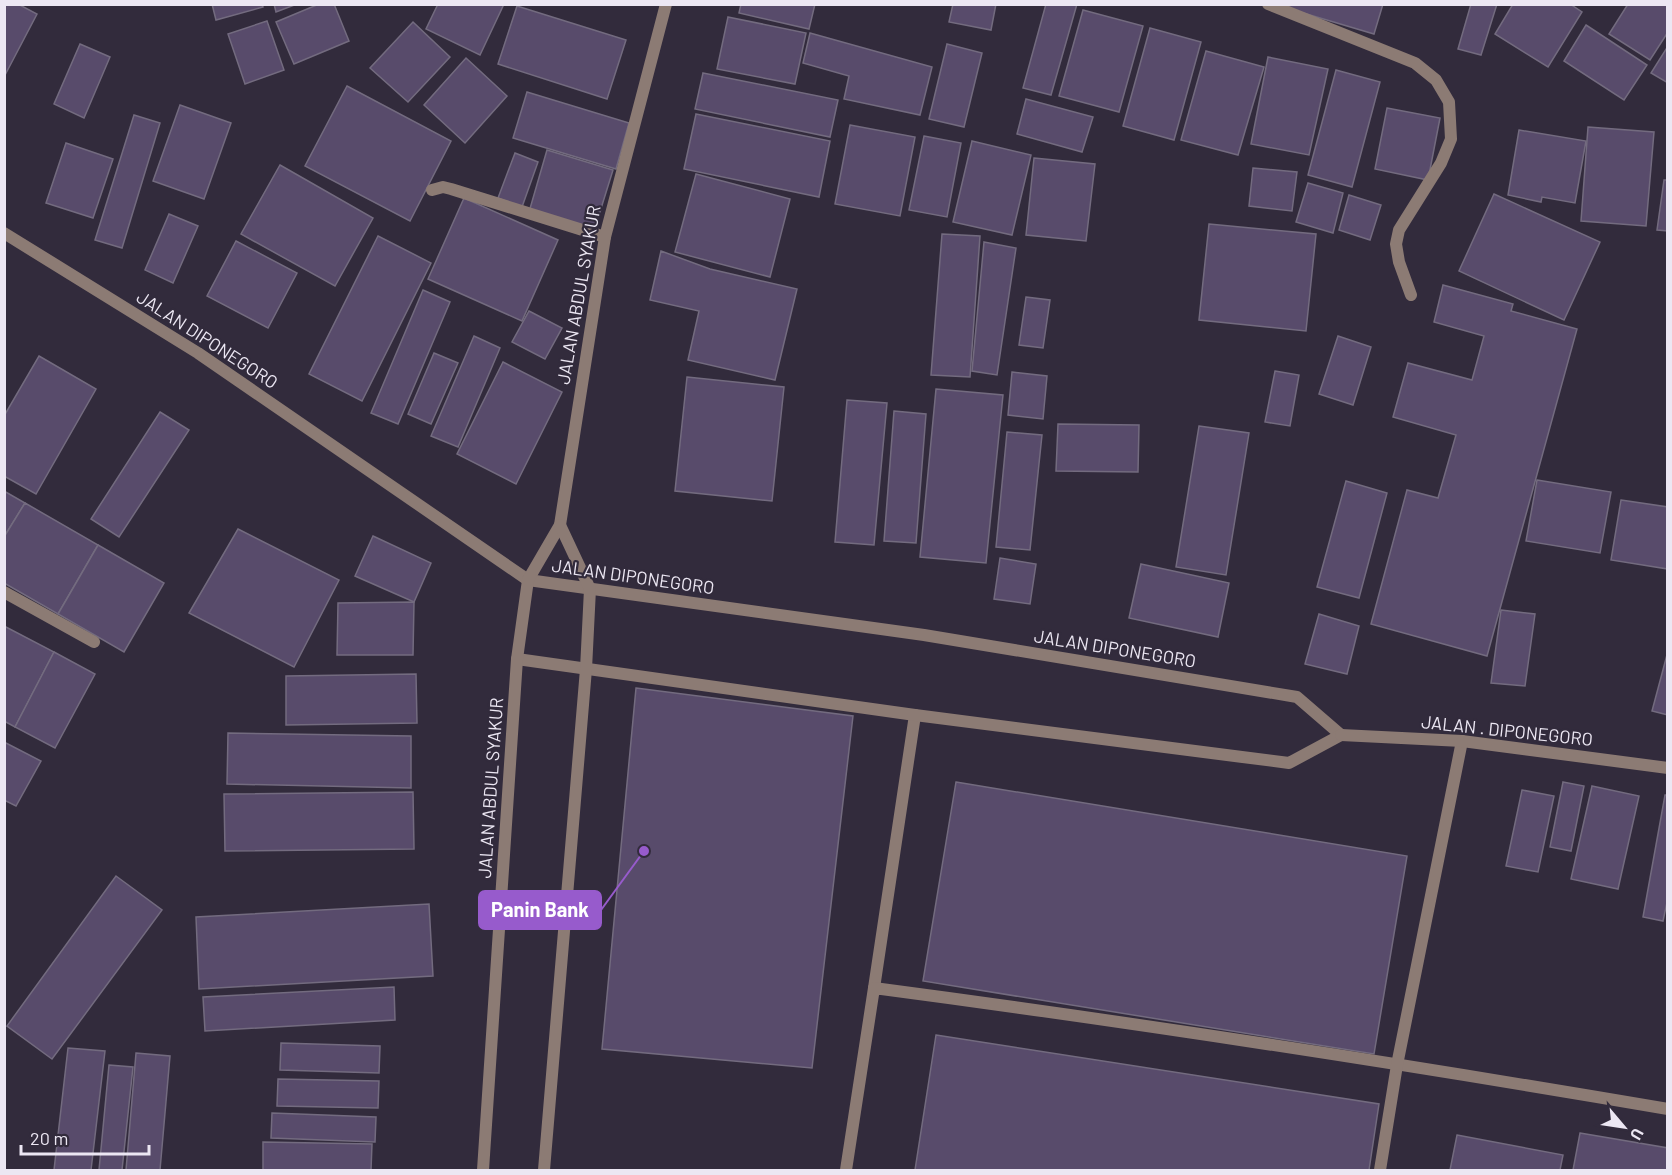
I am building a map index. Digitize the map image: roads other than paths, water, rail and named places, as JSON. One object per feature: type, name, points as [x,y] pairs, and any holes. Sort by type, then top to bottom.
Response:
[{"type":"street","name":"JALAN ABDUL SYAKUR","points":[[483,1170],[517,659],[528,580],[560,525],[605,237],[666,4]]},
{"type":"street","points":[[1268,4],[1415,63],[1436,80],[1449,102],[1451,139],[1441,163],[1399,230],[1396,244],[1399,262],[1412,295]]},
{"type":"street","points":[[432,190],[443,187],[451,189],[605,237]]},
{"type":"street","name":"JALAN DIPONEGORO","points":[[4,232],[198,353],[528,580],[924,635],[1297,697],[1341,735]]},
{"type":"street","points":[[544,1170],[586,669],[590,589],[560,525]]},
{"type":"street","points":[[4,592],[94,642]]},
{"type":"street","points":[[517,659],[915,715],[1289,763],[1341,735]]},
{"type":"street","points":[[846,1170],[915,715]]},
{"type":"street","name":"JALAN . DIPONEGORO","points":[[1341,735],[1462,741],[1668,768]]},
{"type":"street","points":[[1380,1170],[1397,1065],[1462,741]]},
{"type":"street","points":[[874,988],[1030,1009],[1489,1078],[1668,1109]]},
{"type":"place","name":"Panin Bank","points":[[644,851]]}]
